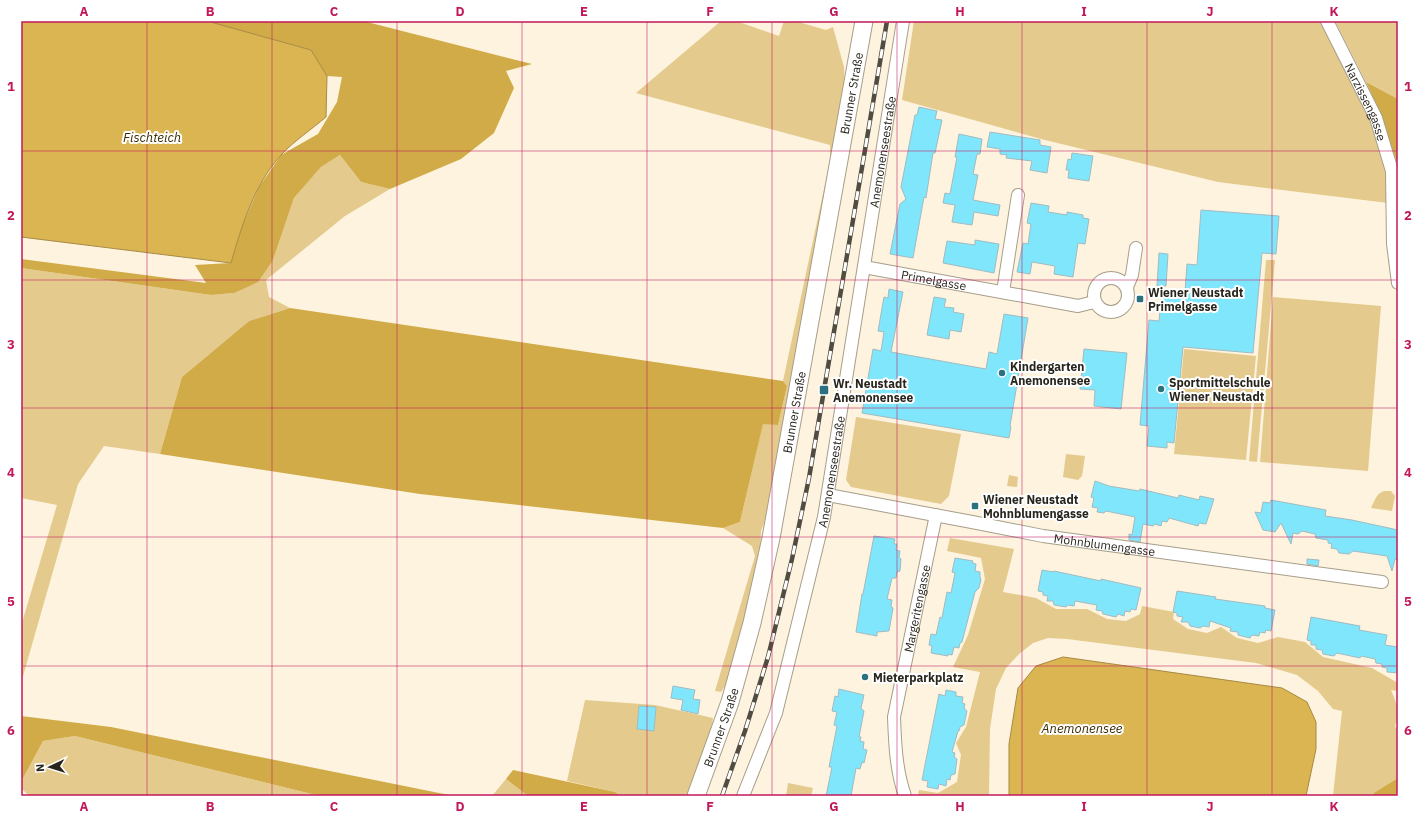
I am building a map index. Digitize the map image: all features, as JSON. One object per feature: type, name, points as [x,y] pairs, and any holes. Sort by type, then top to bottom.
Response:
[{"type":"main road","name":"Brunner Straße","points":[[696,796],[730,702],[752,623],[771,538],[864,21]]},
{"type":"street","name":"Anemonenseestraße","points":[[744,796],[776,713],[824,517],[903,21]]},
{"type":"street","name":"Narzissengasse","points":[[1327,21],[1376,118],[1392,171],[1393,244],[1398,283]]},
{"type":"street","points":[[1003,292],[1018,195]]},
{"type":"street","points":[[1127,287],[1117,278],[1103,278],[1096,284],[1093,293],[1094,302],[1100,309],[1109,312],[1118,311],[1125,305],[1128,296],[1127,287],[1132,275],[1136,248]]},
{"type":"street","name":"Primelgasse","points":[[864,267],[1078,306],[1094,302]]},
{"type":"street","name":"Mohnblumengasse","points":[[828,495],[1043,536],[1382,582]]},
{"type":"street","name":"Margeritengasse","points":[[905,796],[898,773],[894,717],[936,515]]},
{"type":"shaded area","points":[[207,21],[363,21],[532,64],[506,71],[514,88],[494,133],[461,159],[390,189],[361,182],[340,155],[321,167],[294,198],[273,260],[258,282],[234,293],[211,295],[21,268],[21,259],[206,283],[195,265],[231,263],[242,226],[259,187],[281,155],[318,134],[337,102],[342,77],[327,76],[311,50]]},
{"type":"shaded area","points":[[721,21],[736,21],[779,36],[784,21],[795,21],[826,30],[833,27],[844,67],[845,91],[770,508],[761,531],[760,561],[732,675],[721,692],[715,691],[755,556],[752,546],[723,528],[740,522],[763,423],[778,425],[787,386],[783,381],[830,161],[830,145],[636,93]]},
{"type":"shaded area","points":[[914,21],[1324,21],[1372,117],[1386,170],[1388,203],[1218,182],[1041,139],[902,100]]},
{"type":"shaded area","points":[[1335,21],[1398,21],[1398,99],[1366,82]]},
{"type":"shaded area","points":[[1366,82],[1398,99],[1398,165],[1372,95]]},
{"type":"shaded area","points":[[340,155],[361,182],[390,189],[345,216],[266,280],[269,297],[290,308],[249,321],[182,377],[160,454],[104,446],[78,484],[21,683],[21,626],[57,505],[21,498],[21,268],[211,295],[234,293],[273,260],[294,198],[321,167]]},
{"type":"shaded area","points":[[1266,260],[1275,260],[1257,462],[1249,461]]},
{"type":"shaded area","points":[[1273,297],[1381,306],[1368,471],[1260,462]]},
{"type":"shaded area","points":[[290,308],[783,381],[787,386],[778,425],[763,424],[740,522],[723,528],[420,494],[160,454],[182,377],[249,321]]},
{"type":"shaded area","points":[[1184,349],[1256,356],[1246,460],[1174,454]]},
{"type":"shaded area","points":[[856,417],[961,434],[949,496],[941,504],[851,487],[846,480]]},
{"type":"shaded area","points":[[1066,454],[1085,456],[1082,476],[1078,480],[1063,477]]},
{"type":"shaded area","points":[[1009,475],[1018,477],[1017,487],[1007,486]]},
{"type":"shaded area","points":[[1384,491],[1391,491],[1395,496],[1392,511],[1371,508],[1377,496]]},
{"type":"shaded area","points":[[950,538],[1014,549],[1003,592],[1036,598],[1056,609],[1087,609],[1107,619],[1126,621],[1140,614],[1142,606],[1174,612],[1173,619],[1188,629],[1207,633],[1221,627],[1237,638],[1258,643],[1278,637],[1305,642],[1323,657],[1372,668],[1398,683],[1398,691],[1391,690],[1398,712],[1395,726],[1398,732],[1398,778],[1375,793],[1375,796],[1333,796],[1342,711],[1333,709],[1318,691],[1297,675],[1256,663],[1067,639],[1048,638],[1033,643],[1019,654],[1006,668],[996,689],[990,729],[989,796],[918,796],[919,790],[938,793],[957,782],[961,755],[956,743],[966,727],[980,672],[953,667],[968,635],[985,579],[981,558],[947,551]]},
{"type":"shaded area","points":[[585,700],[655,705],[713,718],[709,745],[689,796],[621,796],[615,792],[567,781]]},
{"type":"shaded area","points":[[21,716],[111,727],[454,796],[320,796],[75,736],[43,741],[21,782]]},
{"type":"shaded area","points":[[75,736],[320,796],[29,796],[21,788],[21,782],[43,741]]},
{"type":"shaded area","points":[[513,770],[615,792],[621,796],[528,796],[506,779]]},
{"type":"shaded area","points":[[1398,778],[1398,796],[1375,796],[1374,793]]},
{"type":"shaded area","points":[[506,779],[528,796],[492,796]]},
{"type":"shaded area","points":[[788,783],[813,788],[811,796],[786,796]]},
{"type":"water","name":"Fischteich","points":[[21,21],[207,21],[311,50],[327,76],[326,117],[286,150],[263,179],[250,206],[231,263],[21,237]]},
{"type":"water","name":"Anemonensee","points":[[1063,657],[1282,688],[1307,702],[1316,722],[1316,749],[1306,796],[1009,796],[1009,744],[1018,688],[1036,666]]},
{"type":"building","points":[[919,107],[937,111],[935,119],[942,120],[935,153],[933,153],[926,198],[924,197],[913,258],[890,254],[900,204],[906,199],[901,187],[915,115],[917,115]]},
{"type":"building","points":[[990,132],[1040,140],[1040,145],[1051,147],[1047,173],[1030,170],[1032,161],[1006,158],[1007,155],[1000,154],[1000,149],[987,147]]},
{"type":"building","points":[[959,134],[982,139],[980,154],[977,154],[973,174],[978,175],[973,200],[1000,205],[998,216],[974,212],[972,225],[952,222],[955,205],[943,203],[945,193],[950,194],[957,157],[955,157]]},
{"type":"building","points":[[1072,153],[1093,156],[1089,181],[1068,178],[1069,170],[1066,170],[1068,159],[1071,160]]},
{"type":"building","points":[[1031,203],[1049,206],[1048,212],[1067,215],[1067,212],[1083,215],[1083,218],[1089,219],[1085,244],[1078,243],[1073,277],[1054,274],[1055,266],[1032,262],[1030,274],[1017,272],[1023,243],[1028,244],[1031,224],[1027,223]]},
{"type":"building","name":"Sportmittelschule Wiener Neustadt","points":[[1201,210],[1279,216],[1276,254],[1262,253],[1253,353],[1183,347],[1174,443],[1167,442],[1167,448],[1147,446],[1149,426],[1140,425],[1149,320],[1159,321],[1162,289],[1185,291],[1187,264],[1197,265]]},
{"type":"building","points":[[975,240],[999,244],[994,273],[943,263],[947,241],[975,245]]},
{"type":"building","points":[[1159,253],[1168,254],[1166,286],[1157,286]]},
{"type":"building","points":[[889,289],[903,292],[891,352],[986,369],[989,352],[997,354],[1004,314],[1028,318],[1009,438],[862,413],[873,349],[881,351],[884,332],[878,331],[884,297],[888,298]]},
{"type":"building","points":[[934,297],[946,299],[944,307],[954,308],[953,312],[964,314],[961,332],[950,330],[949,339],[927,335]]},
{"type":"building","points":[[1084,349],[1127,353],[1121,409],[1094,406],[1095,390],[1080,389]]},
{"type":"building","points":[[1095,481],[1109,486],[1139,491],[1140,489],[1178,498],[1179,495],[1199,500],[1200,496],[1214,499],[1206,524],[1199,523],[1198,526],[1169,518],[1167,522],[1162,521],[1161,526],[1155,524],[1153,526],[1143,524],[1140,542],[1129,540],[1129,534],[1132,535],[1135,517],[1106,511],[1104,513],[1097,512],[1098,508],[1092,507],[1094,498],[1091,497]]},
{"type":"building","points":[[1271,500],[1326,510],[1325,516],[1398,530],[1398,560],[1395,559],[1392,571],[1387,556],[1353,551],[1349,554],[1339,553],[1337,549],[1331,548],[1332,544],[1328,543],[1328,540],[1316,538],[1315,534],[1302,531],[1298,534],[1293,533],[1291,544],[1281,523],[1275,532],[1263,530],[1255,512],[1261,513],[1263,502],[1270,503]]},
{"type":"building","points":[[874,536],[895,539],[894,544],[897,544],[896,550],[900,551],[899,557],[901,559],[900,571],[897,572],[896,578],[892,578],[887,599],[892,600],[891,606],[893,608],[889,631],[877,632],[877,636],[856,632]]},
{"type":"building","points":[[955,558],[973,561],[972,563],[976,564],[975,571],[980,572],[981,580],[979,588],[975,592],[962,642],[960,643],[959,648],[954,647],[952,655],[948,654],[948,656],[931,653],[932,646],[929,645],[931,634],[936,635],[940,617],[942,618],[947,592],[951,593],[955,573],[952,572]]},
{"type":"building","points":[[1307,559],[1319,560],[1318,566],[1307,564]]},
{"type":"building","points":[[1042,570],[1054,571],[1101,581],[1101,579],[1141,588],[1136,610],[1131,609],[1130,612],[1125,611],[1124,616],[1118,614],[1116,617],[1103,614],[1102,611],[1096,610],[1097,605],[1075,601],[1074,606],[1068,605],[1066,607],[1054,605],[1053,601],[1047,601],[1048,596],[1043,595],[1043,592],[1038,591]]},
{"type":"building","points":[[1177,591],[1216,597],[1215,599],[1265,606],[1265,608],[1275,610],[1271,631],[1266,630],[1265,633],[1260,632],[1259,636],[1252,635],[1250,638],[1238,635],[1238,632],[1230,631],[1231,628],[1210,621],[1209,627],[1203,626],[1200,628],[1190,626],[1188,622],[1181,622],[1183,617],[1177,616],[1177,613],[1173,612]]},
{"type":"building","points":[[1311,617],[1360,626],[1359,630],[1387,635],[1385,645],[1398,647],[1398,673],[1387,672],[1387,668],[1382,667],[1382,664],[1376,663],[1375,659],[1361,656],[1360,658],[1337,653],[1334,656],[1323,654],[1322,650],[1316,649],[1316,645],[1311,645],[1311,641],[1307,640]]},
{"type":"building","points":[[673,686],[695,690],[693,699],[700,700],[698,714],[681,710],[683,700],[671,698]]},
{"type":"building","points":[[839,689],[864,695],[861,708],[864,711],[859,737],[861,737],[860,741],[864,742],[863,749],[867,750],[864,763],[862,762],[860,769],[856,768],[851,796],[826,796],[832,767],[829,767],[837,726],[834,725],[837,712],[832,711],[835,696],[838,697]]},
{"type":"building","points":[[946,690],[956,692],[956,696],[963,697],[962,703],[965,704],[964,708],[967,711],[964,725],[960,727],[958,731],[952,752],[955,753],[954,757],[957,759],[955,774],[951,775],[950,780],[947,779],[946,786],[939,784],[938,789],[927,787],[928,781],[922,780],[939,694],[945,696]]},
{"type":"building","points":[[639,706],[656,707],[654,731],[637,729]]},
{"type":"railway","points":[[722,796],[745,731],[768,657],[792,559],[809,478],[887,21]]},
{"type":"place","name":"Wiener Neustadt Primelgasse","points":[[1140,299]]},
{"type":"place","name":"Kindergarten Anemonensee","points":[[1002,373]]},
{"type":"place","name":"Sportmittelschule Wiener Neustadt","points":[[1161,389]]},
{"type":"place","name":"Wr. Neustadt Anemonensee","points":[[824,390]]},
{"type":"place","name":"Wiener Neustadt Mohnblumengasse","points":[[975,506]]},
{"type":"place","name":"Mieterparkplatz","points":[[865,677]]}]
